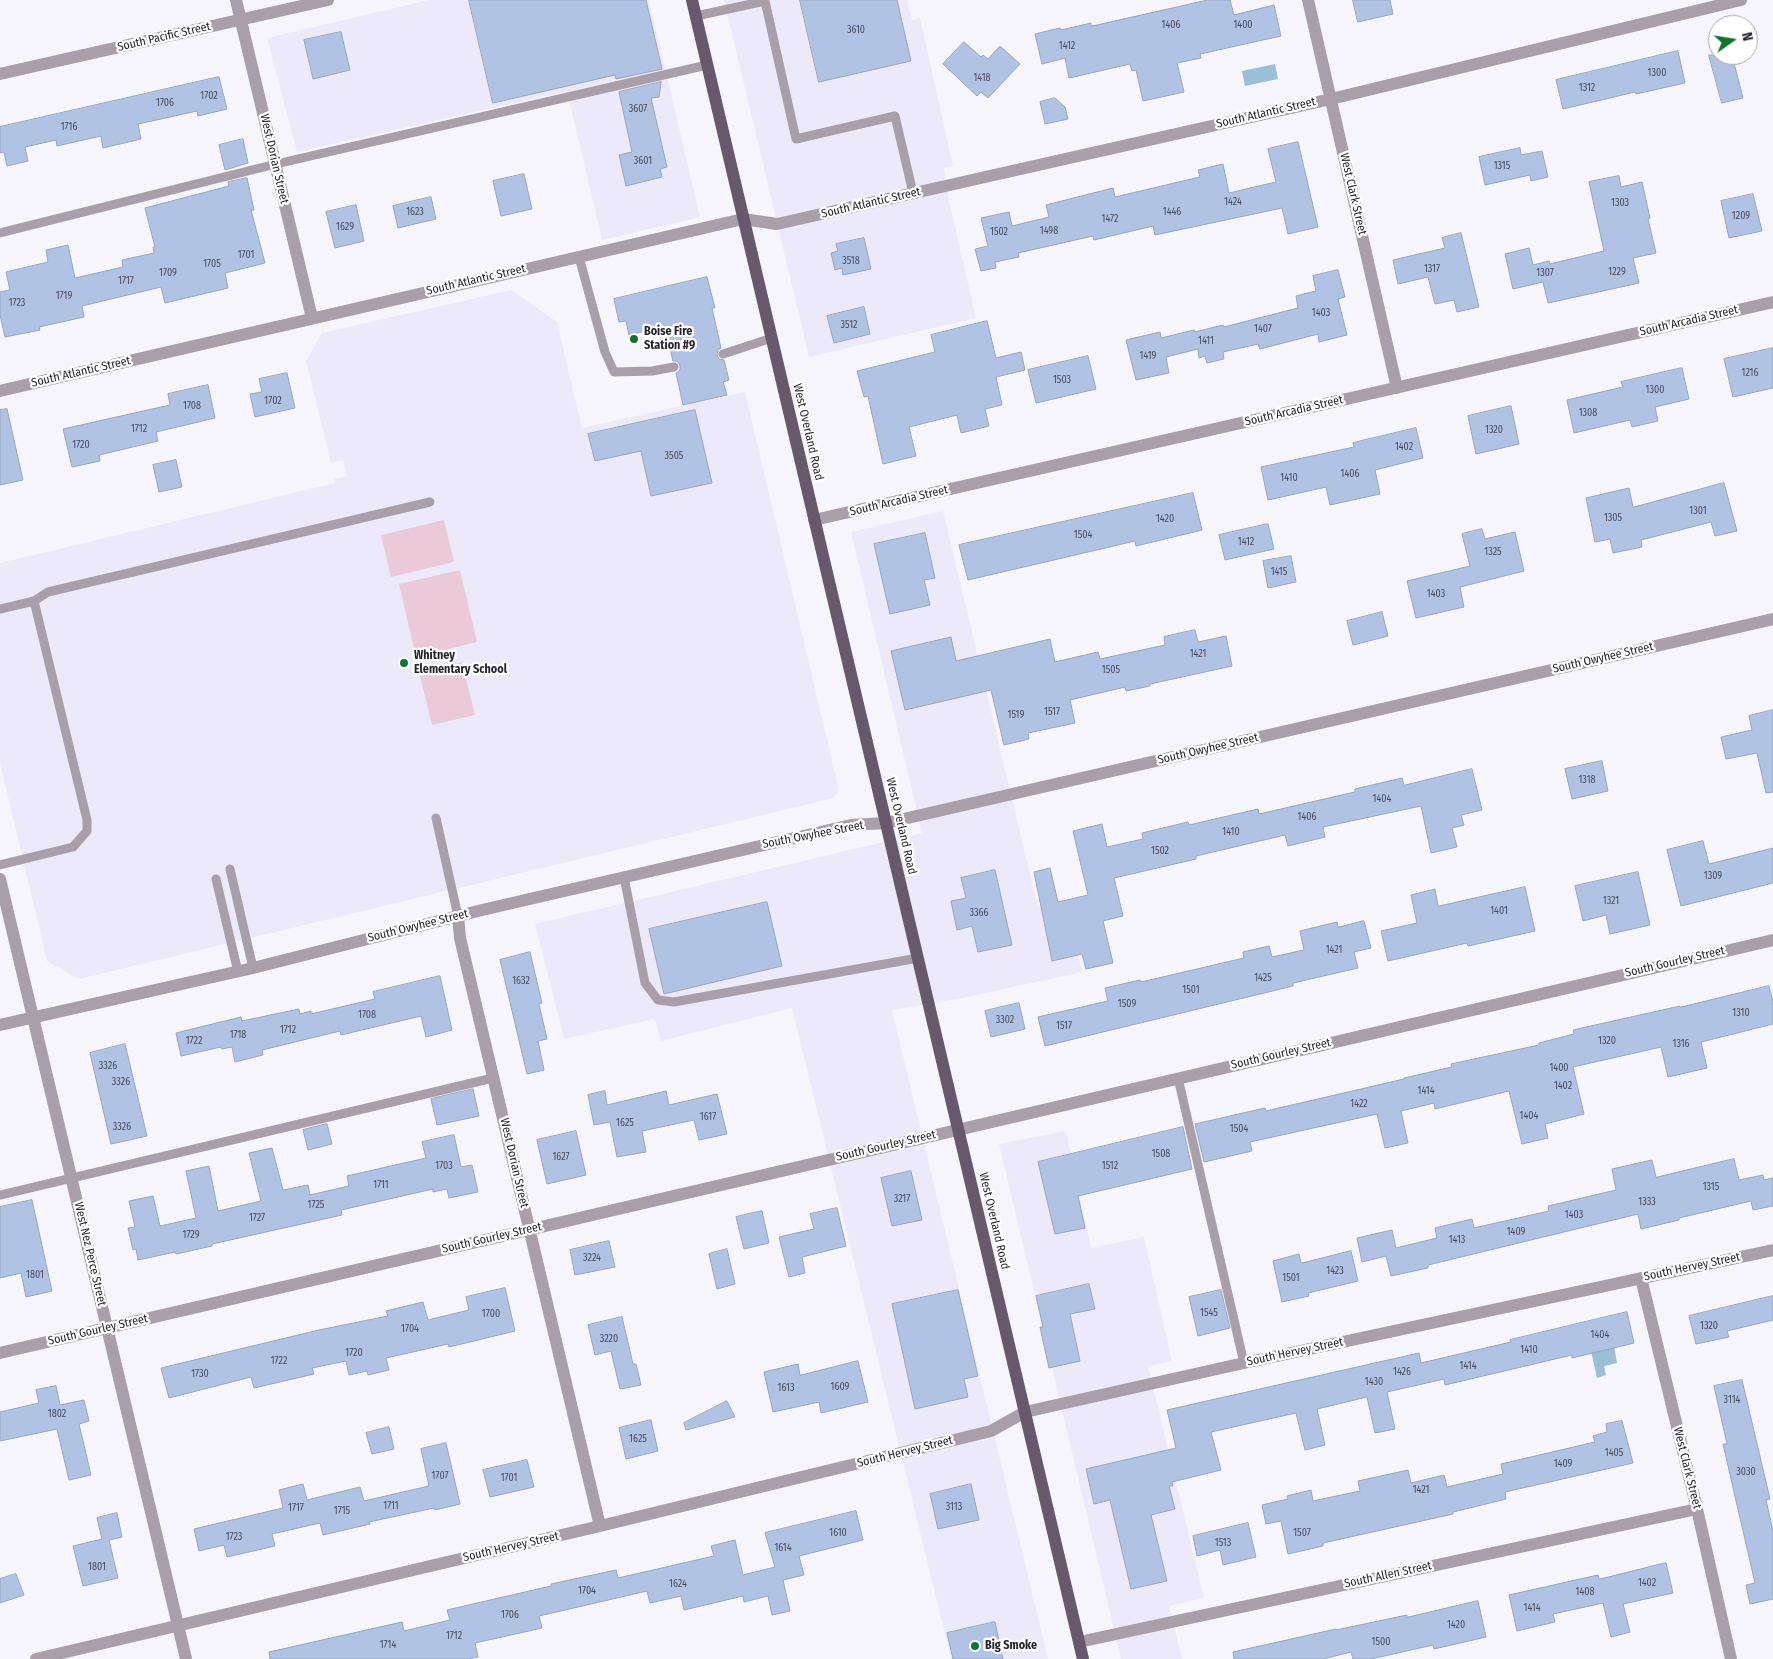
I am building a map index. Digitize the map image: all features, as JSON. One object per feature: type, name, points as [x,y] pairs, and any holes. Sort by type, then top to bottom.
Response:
[{"type":"main road","name":"West Overland Road","points":[[692,0],[1083,1659]]},
{"type":"street","name":"West Dorian Street","points":[[236,0],[312,318]]},
{"type":"street","name":"South Pacific Street","points":[[0,74],[328,0]]},
{"type":"street","name":"West Clark Street","points":[[1308,0],[1397,388]]},
{"type":"street","name":"South Atlantic Street","points":[[0,391],[743,219],[777,224],[1331,99],[1741,0]]},
{"type":"street","name":"South Arcadia Street","points":[[814,520],[1773,302]]},
{"type":"street","name":"South Owyhee Street","points":[[0,1025],[238,972],[458,916],[851,825],[886,823],[1773,619]]},
{"type":"street","name":"West Nez Perce Street","points":[[0,879],[186,1659]]},
{"type":"street","name":"West Dorian Street","points":[[458,916],[460,938],[600,1526]]},
{"type":"street","name":"South Gourley Street","points":[[0,1353],[1773,940]]},
{"type":"street","name":"South Hervey Street","points":[[36,1659],[600,1526],[991,1431],[1025,1412],[1244,1363],[1773,1250]]},
{"type":"street","name":"West Clark Street","points":[[1641,1278],[1731,1659]]},
{"type":"street","name":"South Allen Street","points":[[1079,1642],[1697,1509]]},
{"type":"lane","points":[[696,16],[765,1],[796,139],[896,116],[913,193]]},
{"type":"lane","points":[[0,233],[276,164],[707,65]]},
{"type":"lane","points":[[579,256],[604,352],[614,372],[652,371],[674,366]]},
{"type":"lane","points":[[723,354],[772,338]]},
{"type":"lane","points":[[0,609],[34,601],[48,592],[430,502]]},
{"type":"lane","points":[[0,865],[73,847],[87,831],[87,820],[34,601]]},
{"type":"lane","points":[[436,818],[458,916]]},
{"type":"lane","points":[[230,869],[253,968]]},
{"type":"lane","points":[[624,877],[645,983],[658,1000],[674,1002],[918,958]]},
{"type":"lane","points":[[216,879],[238,972]]},
{"type":"lane","points":[[0,1195],[493,1078]]},
{"type":"lane","points":[[1178,1078],[1244,1363]]},
{"type":"shaded area","points":[[429,0],[649,0],[700,217],[602,240],[567,91],[297,152],[267,38]]},
{"type":"shaded area","points":[[724,0],[907,0],[912,20],[920,18],[953,166],[944,168],[949,201],[976,318],[809,357]]},
{"type":"shaded area","name":"Whitney Elementary School","points":[[511,290],[557,322],[582,428],[745,392],[839,790],[834,798],[79,979],[47,961],[0,763],[0,563],[335,483],[334,479],[347,476],[343,460],[331,463],[306,361],[322,333]]},
{"type":"shaded area","points":[[943,511],[1038,907],[1066,903],[1082,972],[963,998],[892,1010],[1048,1659],[951,1659],[792,1008],[661,1041],[655,1019],[564,1039],[535,924],[922,833],[851,532]]},
{"type":"shaded area","points":[[444,520],[454,562],[391,577],[381,535]]},
{"type":"shaded area","points":[[460,570],[477,642],[416,657],[399,584]]},
{"type":"shaded area","points":[[462,662],[475,715],[432,725],[419,672]]},
{"type":"shaded area","points":[[1066,1131],[1091,1248],[1144,1237],[1172,1361],[1148,1366],[1204,1598],[1169,1606],[1182,1659],[1121,1659],[999,1144]]},
{"type":"water","points":[[1275,64],[1278,79],[1245,86],[1242,71]]},
{"type":"water","points":[[1614,1346],[1617,1363],[1604,1366],[1606,1375],[1597,1378],[1591,1351]]},
{"type":"building","points":[[469,0],[646,0],[662,69],[616,79],[615,75],[493,103]]},
{"type":"building","points":[[800,0],[897,0],[911,61],[819,82]]},
{"type":"building","points":[[1208,0],[1230,0],[1234,15],[1274,5],[1281,36],[1200,54],[1201,58],[1177,63],[1184,92],[1143,101],[1136,70],[1132,71],[1130,64],[1069,78],[1065,58],[1042,64],[1035,34],[1091,23],[1091,26]]},
{"type":"building","points":[[1353,0],[1390,0],[1393,14],[1358,22]]},
{"type":"building","points":[[341,32],[350,70],[313,79],[304,40]]},
{"type":"building","points":[[964,42],[981,57],[983,55],[988,59],[1000,46],[1020,64],[988,98],[981,92],[977,96],[943,64]]},
{"type":"building","points":[[1678,51],[1685,83],[1636,94],[1635,92],[1563,109],[1556,80]]},
{"type":"building","points":[[1712,65],[1735,65],[1743,98],[1722,103]]},
{"type":"building","points":[[219,77],[227,109],[198,116],[197,111],[138,124],[141,139],[103,148],[101,136],[57,146],[56,140],[25,147],[28,161],[7,166],[4,152],[0,153],[0,127]]},
{"type":"building","points":[[661,82],[659,97],[651,98],[667,167],[660,169],[662,177],[626,186],[619,155],[632,152],[619,92]]},
{"type":"building","points":[[1055,98],[1065,107],[1068,119],[1045,124],[1040,102]]},
{"type":"building","points":[[243,139],[248,163],[225,170],[219,145]]},
{"type":"building","points":[[1298,142],[1318,227],[1288,234],[1282,208],[1155,235],[1153,226],[1094,240],[1093,236],[1018,253],[1019,257],[995,262],[996,268],[981,271],[975,249],[988,246],[981,218],[1009,212],[1012,226],[1049,217],[1046,205],[1113,188],[1115,197],[1200,177],[1198,170],[1223,164],[1229,193],[1276,182],[1268,149]]},
{"type":"building","points":[[1520,148],[1521,155],[1542,151],[1548,177],[1531,181],[1530,175],[1485,185],[1479,157]]},
{"type":"building","points":[[524,174],[532,209],[501,216],[493,181]]},
{"type":"building","points":[[1619,176],[1621,187],[1642,182],[1650,218],[1648,219],[1656,253],[1633,258],[1639,283],[1548,303],[1543,282],[1513,289],[1505,254],[1529,248],[1533,265],[1549,261],[1550,264],[1604,251],[1589,182]]},
{"type":"building","points":[[247,178],[254,210],[251,210],[265,263],[225,273],[228,288],[165,303],[161,287],[82,306],[84,317],[39,327],[40,330],[5,337],[0,315],[0,292],[10,290],[6,272],[48,262],[46,250],[68,245],[75,278],[123,267],[122,260],[154,253],[153,247],[155,247],[145,208],[229,186],[228,182]]},
{"type":"building","points":[[1753,194],[1762,231],[1729,238],[1721,201]]},
{"type":"building","points":[[431,197],[436,219],[398,228],[393,206]]},
{"type":"building","points":[[356,205],[364,241],[335,248],[326,212]]},
{"type":"building","points":[[1461,233],[1479,307],[1457,312],[1454,300],[1435,304],[1428,277],[1398,284],[1393,260],[1445,248],[1442,238]]},
{"type":"building","points":[[864,238],[871,269],[843,275],[842,268],[835,270],[831,253],[838,251],[836,244]]},
{"type":"building","points":[[1338,270],[1345,297],[1338,299],[1347,335],[1319,342],[1318,334],[1260,349],[1258,344],[1223,352],[1224,359],[1207,363],[1205,356],[1199,358],[1198,349],[1166,357],[1169,373],[1136,380],[1126,340],[1160,332],[1161,338],[1194,330],[1195,332],[1223,325],[1224,327],[1298,308],[1296,296],[1316,291],[1313,276]]},
{"type":"building","points":[[707,277],[715,308],[712,308],[721,348],[718,350],[717,355],[719,359],[724,360],[729,380],[723,382],[727,395],[683,405],[676,373],[680,370],[680,365],[677,361],[673,361],[665,326],[629,335],[626,321],[619,322],[614,299]]},
{"type":"building","points":[[864,307],[870,334],[834,343],[827,316]]},
{"type":"building","points":[[987,321],[996,358],[1021,352],[1025,370],[996,377],[1002,405],[985,409],[989,426],[961,433],[957,415],[909,427],[916,456],[883,464],[868,396],[864,397],[857,371],[935,352],[931,335]]},
{"type":"building","points":[[1773,348],[1773,388],[1733,397],[1724,359]]},
{"type":"building","points":[[1088,356],[1096,389],[1036,403],[1028,370]]},
{"type":"building","points":[[1682,368],[1689,399],[1655,407],[1658,421],[1632,427],[1630,420],[1574,433],[1567,400],[1623,387],[1621,382]]},
{"type":"building","points":[[287,373],[295,408],[255,417],[250,394],[262,392],[259,379]]},
{"type":"building","points":[[208,385],[215,418],[156,432],[158,441],[99,455],[100,461],[72,467],[63,429],[170,405],[168,394]]},
{"type":"building","points":[[1511,406],[1519,444],[1476,454],[1468,416]]},
{"type":"building","points":[[7,409],[23,480],[0,485],[0,410]]},
{"type":"building","points":[[695,410],[712,483],[651,496],[641,451],[595,461],[588,434]]},
{"type":"building","points":[[1416,428],[1423,458],[1375,470],[1380,494],[1330,505],[1326,487],[1268,500],[1261,467],[1354,447],[1353,443]]},
{"type":"building","points":[[176,460],[182,487],[159,492],[153,465]]},
{"type":"building","points":[[1724,483],[1737,531],[1715,536],[1711,522],[1641,540],[1642,547],[1613,553],[1610,539],[1595,542],[1586,498],[1629,488],[1633,507]]},
{"type":"building","points":[[1193,493],[1202,530],[1136,546],[1135,541],[968,580],[959,545]]},
{"type":"building","points":[[1268,524],[1274,549],[1225,560],[1219,535]]},
{"type":"building","points":[[1482,529],[1485,539],[1515,532],[1524,571],[1460,587],[1464,607],[1416,618],[1407,581],[1470,566],[1462,534]]},
{"type":"building","points":[[925,533],[935,578],[924,580],[930,605],[890,614],[874,544]]},
{"type":"building","points":[[1291,556],[1296,582],[1268,588],[1263,561]]},
{"type":"building","points":[[1382,612],[1388,636],[1353,645],[1347,621]]},
{"type":"building","points":[[1195,630],[1198,642],[1226,636],[1232,666],[1150,684],[1150,686],[1126,691],[1125,687],[1070,700],[1075,723],[1028,733],[1029,739],[1004,745],[991,690],[905,710],[891,651],[951,637],[956,661],[1050,639],[1055,662],[1098,652],[1100,659],[1165,645],[1164,637]]},
{"type":"building","points":[[1773,710],[1773,792],[1766,793],[1757,753],[1726,759],[1721,737],[1752,730],[1749,716]]},
{"type":"building","points":[[1602,761],[1608,791],[1572,799],[1565,769]]},
{"type":"building","points":[[1472,769],[1482,810],[1461,815],[1464,825],[1452,828],[1457,847],[1431,853],[1421,806],[1323,827],[1325,837],[1288,846],[1285,835],[1196,856],[1196,859],[1114,878],[1123,916],[1103,921],[1113,963],[1086,969],[1082,954],[1052,961],[1034,872],[1050,868],[1058,902],[1088,895],[1073,831],[1102,824],[1107,847],[1143,839],[1142,833],[1188,822],[1189,825],[1258,809],[1259,814],[1355,792],[1355,789],[1402,778],[1404,785]]},
{"type":"building","points":[[1703,841],[1709,864],[1773,848],[1773,883],[1681,906],[1667,850]]},
{"type":"building","points":[[995,870],[1012,945],[978,952],[972,926],[957,930],[951,901],[966,898],[961,878]]},
{"type":"building","points":[[1638,872],[1650,925],[1610,934],[1606,915],[1583,921],[1575,886]]},
{"type":"building","points":[[1525,887],[1535,931],[1468,946],[1467,943],[1388,961],[1381,931],[1417,923],[1411,895],[1435,889],[1438,906]]},
{"type":"building","points":[[767,902],[782,966],[664,994],[649,929]]},
{"type":"building","points":[[1364,921],[1371,948],[1354,952],[1358,968],[1293,983],[1293,986],[1045,1046],[1038,1017],[1108,1001],[1105,988],[1140,980],[1141,982],[1244,958],[1243,952],[1269,946],[1272,957],[1304,950],[1300,931],[1337,922],[1338,927]]},
{"type":"building","points":[[530,952],[542,1003],[539,1004],[547,1039],[538,1041],[544,1070],[527,1074],[500,960]]},
{"type":"building","points":[[440,976],[452,1030],[426,1037],[421,1016],[341,1035],[340,1031],[262,1050],[263,1055],[235,1062],[232,1047],[222,1049],[221,1047],[181,1056],[176,1033],[241,1017],[242,1021],[299,1009],[300,1014],[311,1011],[311,1014],[375,999],[373,992]]},
{"type":"building","points":[[1769,986],[1773,1002],[1773,1024],[1701,1042],[1707,1068],[1668,1077],[1661,1047],[1573,1067],[1584,1114],[1545,1124],[1548,1138],[1522,1144],[1509,1091],[1435,1109],[1434,1103],[1401,1111],[1408,1143],[1385,1148],[1377,1114],[1250,1142],[1252,1151],[1204,1162],[1195,1124],[1265,1108],[1266,1111],[1404,1079],[1452,1067],[1451,1064],[1539,1045],[1539,1043],[1574,1034],[1573,1030]]},
{"type":"building","points":[[1019,1003],[1025,1029],[991,1037],[985,1011]]},
{"type":"building","points":[[125,1044],[147,1136],[111,1144],[90,1053]]},
{"type":"building","points":[[473,1089],[479,1116],[437,1125],[431,1099]]},
{"type":"building","points":[[605,1091],[607,1105],[666,1091],[669,1105],[717,1094],[727,1134],[699,1140],[694,1120],[642,1131],[646,1152],[617,1157],[610,1122],[594,1125],[588,1095]]},
{"type":"building","points":[[327,1124],[332,1144],[308,1150],[303,1130]]},
{"type":"building","points":[[1183,1127],[1192,1169],[1078,1196],[1085,1228],[1055,1234],[1038,1162]]},
{"type":"building","points":[[576,1131],[586,1175],[547,1184],[537,1140]]},
{"type":"building","points":[[454,1135],[461,1167],[472,1165],[478,1192],[449,1198],[447,1189],[433,1192],[433,1189],[341,1210],[342,1215],[212,1244],[212,1246],[176,1254],[175,1252],[138,1260],[136,1249],[133,1250],[128,1228],[135,1227],[129,1201],[153,1196],[160,1226],[196,1218],[186,1171],[209,1166],[218,1211],[261,1201],[249,1153],[272,1148],[283,1190],[308,1185],[310,1195],[349,1186],[347,1176],[426,1158],[422,1142]]},
{"type":"building","points":[[1734,1159],[1739,1180],[1763,1175],[1764,1180],[1773,1178],[1773,1206],[1753,1210],[1751,1201],[1641,1229],[1638,1214],[1428,1265],[1428,1268],[1391,1276],[1386,1256],[1362,1262],[1357,1238],[1392,1230],[1396,1248],[1437,1238],[1435,1228],[1472,1219],[1474,1228],[1549,1211],[1548,1206],[1616,1190],[1612,1169],[1652,1160],[1656,1177]]},
{"type":"building","points":[[911,1171],[922,1220],[892,1226],[881,1178]]},
{"type":"building","points":[[32,1200],[52,1291],[26,1297],[21,1273],[0,1278],[0,1207]]},
{"type":"building","points":[[837,1208],[846,1246],[802,1257],[805,1273],[789,1277],[779,1237],[814,1229],[810,1214]]},
{"type":"building","points":[[762,1211],[769,1243],[744,1249],[736,1217]]},
{"type":"building","points":[[609,1241],[615,1267],[575,1275],[570,1250]]},
{"type":"building","points":[[727,1249],[735,1284],[717,1289],[709,1254]]},
{"type":"building","points":[[1351,1251],[1358,1281],[1308,1293],[1309,1296],[1282,1302],[1273,1261],[1299,1254],[1301,1263]]},
{"type":"building","points":[[1089,1284],[1095,1309],[1070,1314],[1080,1361],[1049,1368],[1040,1327],[1043,1327],[1036,1296]]},
{"type":"building","points":[[505,1288],[515,1331],[449,1347],[448,1344],[386,1358],[389,1370],[368,1375],[367,1371],[349,1375],[346,1361],[312,1368],[314,1374],[254,1388],[251,1377],[169,1398],[161,1368],[319,1330],[388,1316],[386,1311],[423,1302],[428,1320],[469,1310],[466,1297]]},
{"type":"building","points":[[958,1290],[978,1376],[964,1379],[968,1397],[915,1409],[892,1304]]},
{"type":"building","points":[[1221,1290],[1230,1328],[1198,1336],[1189,1297]]},
{"type":"building","points":[[1773,1296],[1773,1320],[1727,1331],[1729,1337],[1696,1344],[1689,1316]]},
{"type":"building","points":[[1627,1312],[1634,1343],[1572,1358],[1572,1355],[1445,1385],[1444,1379],[1387,1392],[1395,1429],[1375,1433],[1367,1397],[1317,1409],[1325,1445],[1305,1450],[1296,1413],[1211,1432],[1221,1470],[1172,1482],[1173,1486],[1169,1486],[1175,1509],[1151,1515],[1167,1581],[1131,1589],[1110,1500],[1094,1504],[1086,1469],[1176,1448],[1167,1410],[1419,1353],[1421,1363]]},
{"type":"building","points":[[622,1317],[633,1364],[636,1364],[641,1385],[620,1389],[611,1351],[595,1355],[588,1325]]},
{"type":"building","points":[[858,1361],[868,1402],[821,1413],[819,1402],[773,1412],[764,1372],[798,1364],[800,1375]]},
{"type":"building","points":[[1742,1380],[1770,1499],[1766,1500],[1773,1531],[1773,1599],[1750,1604],[1746,1585],[1755,1583],[1723,1444],[1727,1444],[1714,1386]]},
{"type":"building","points":[[56,1386],[60,1405],[84,1400],[89,1421],[79,1424],[91,1475],[69,1480],[57,1429],[0,1441],[0,1412],[39,1403],[36,1390]]},
{"type":"building","points":[[727,1401],[735,1417],[686,1430],[684,1423]]},
{"type":"building","points":[[651,1420],[658,1451],[626,1459],[619,1428]]},
{"type":"building","points":[[1622,1421],[1633,1463],[1505,1492],[1506,1499],[1453,1512],[1453,1514],[1323,1543],[1323,1546],[1288,1554],[1281,1521],[1266,1524],[1262,1505],[1288,1499],[1287,1496],[1311,1490],[1313,1501],[1360,1491],[1358,1481],[1408,1470],[1411,1483],[1444,1475],[1447,1487],[1503,1474],[1501,1464],[1595,1442],[1593,1436],[1607,1432],[1606,1424]]},
{"type":"building","points":[[389,1427],[394,1449],[372,1454],[366,1433]]},
{"type":"building","points":[[446,1443],[460,1504],[369,1522],[370,1524],[323,1535],[320,1523],[272,1534],[275,1546],[227,1557],[224,1545],[199,1551],[194,1529],[283,1508],[279,1490],[303,1484],[307,1500],[360,1487],[364,1501],[429,1486],[421,1449]]},
{"type":"building","points":[[527,1460],[534,1487],[490,1497],[483,1470]]},
{"type":"building","points":[[971,1484],[979,1520],[938,1529],[930,1494]]},
{"type":"building","points":[[856,1511],[863,1540],[799,1556],[804,1575],[783,1580],[790,1611],[772,1615],[768,1596],[744,1602],[743,1596],[684,1610],[681,1596],[650,1603],[647,1591],[539,1616],[542,1628],[475,1643],[478,1657],[468,1659],[270,1659],[269,1652],[402,1622],[404,1631],[450,1620],[447,1610],[551,1586],[551,1584],[616,1570],[618,1578],[714,1556],[711,1546],[735,1540],[743,1575],[775,1567],[765,1533]]},
{"type":"building","points":[[117,1513],[122,1537],[109,1540],[118,1578],[83,1586],[73,1546],[102,1539],[97,1518]]},
{"type":"building","points":[[1248,1523],[1256,1557],[1223,1565],[1220,1550],[1197,1556],[1193,1536]]},
{"type":"building","points":[[1666,1563],[1673,1593],[1623,1604],[1630,1632],[1611,1637],[1603,1603],[1553,1614],[1555,1622],[1517,1631],[1509,1595],[1598,1575],[1599,1579]]},
{"type":"building","points":[[16,1574],[24,1595],[0,1603],[0,1579]]},
{"type":"building","points":[[1478,1601],[1486,1637],[1434,1649],[1433,1645],[1371,1659],[1353,1659],[1351,1652],[1323,1659],[1234,1659],[1233,1652],[1336,1629],[1407,1615],[1407,1617]]},
{"type":"building","name":"Big Smoke","points":[[995,1622],[1003,1659],[953,1659],[947,1633]]},
{"type":"place","name":"Boise Fire Station #9","points":[[634,339]]},
{"type":"place","name":"Whitney Elementary School","points":[[404,663]]},
{"type":"place","name":"Big Smoke","points":[[975,1646]]}]
